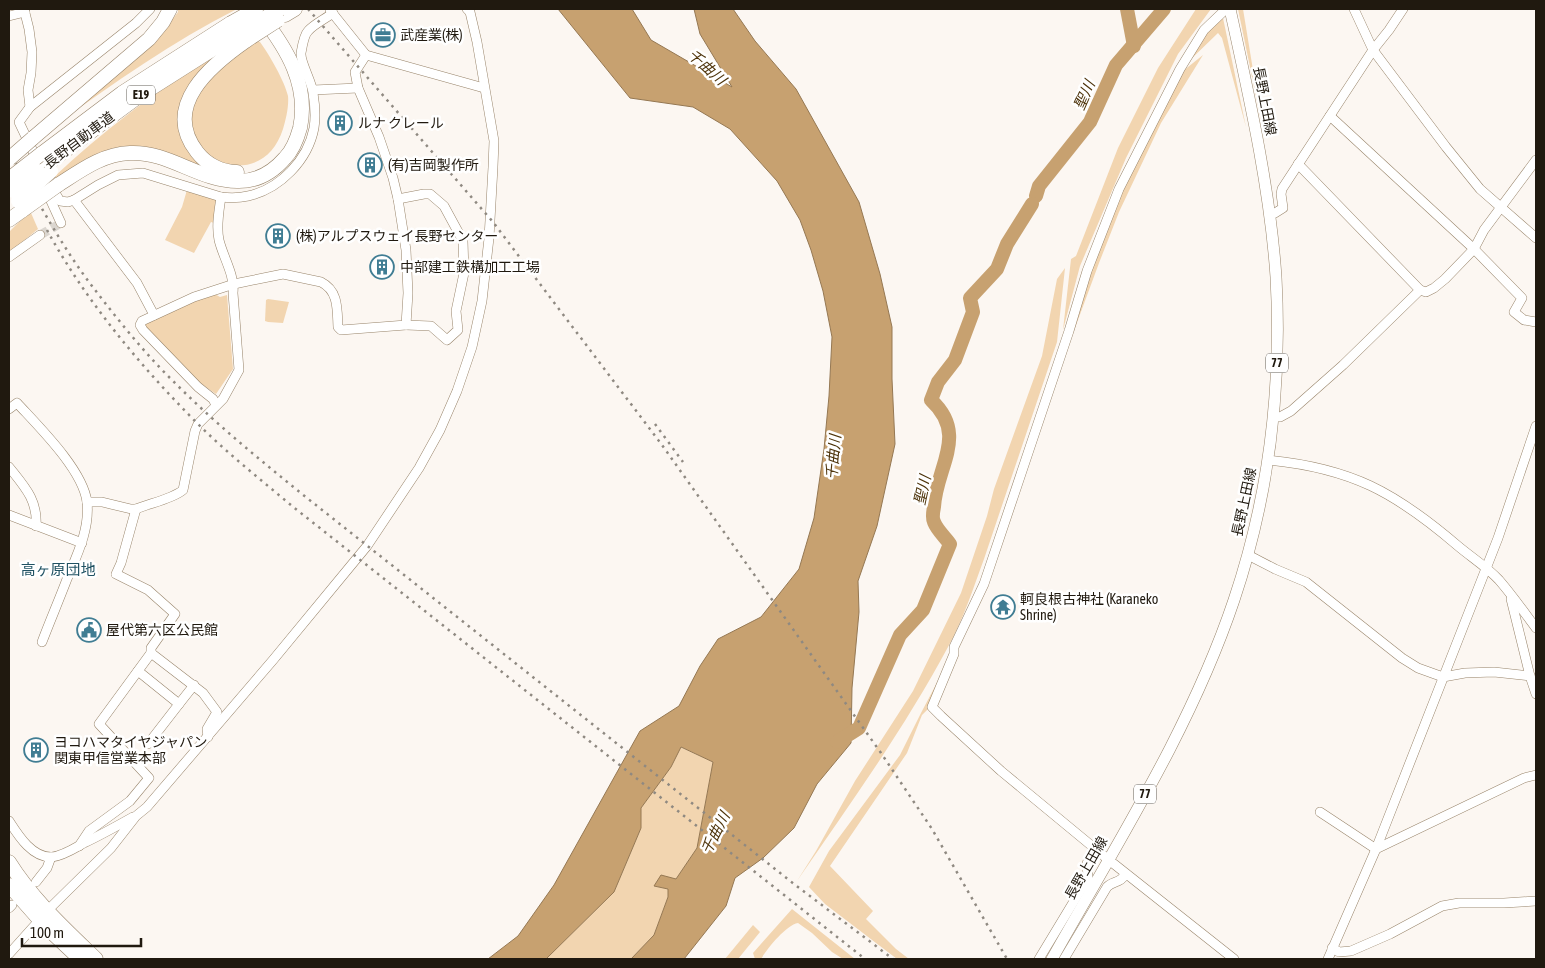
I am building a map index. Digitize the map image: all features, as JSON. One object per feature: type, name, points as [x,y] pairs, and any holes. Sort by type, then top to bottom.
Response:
[{"type":"highway","points":[[9,220],[13,197],[42,157],[164,22],[170,9]]},
{"type":"highway","points":[[239,32],[223,58],[208,71],[194,90],[186,110],[186,130],[194,148],[200,156],[214,167],[232,172],[259,168],[274,158],[290,133],[294,110],[292,89],[282,61],[266,35],[244,9]]},
{"type":"highway","points":[[13,197],[58,185],[104,158],[122,154],[141,153],[160,157],[208,176],[228,181],[248,181],[274,169],[289,154],[299,134],[302,98],[297,75],[286,51],[272,29],[255,9]]},
{"type":"highway","name":"長野自動車道","points":[[42,157],[239,32],[255,9]]},
{"type":"highway","name":"長野自動車道","points":[[13,197],[42,157],[122,93],[239,32],[286,11]]},
{"type":"highway","points":[[9,159],[42,157]]},
{"type":"highway","points":[[9,168],[42,157]]},
{"type":"highway","points":[[9,862],[47,919],[80,959]]},
{"type":"highway","points":[[9,885],[96,959]]},
{"type":"main road","name":"長野上田線","points":[[1052,959],[1108,861],[1190,708],[1224,629],[1248,555],[1268,460],[1274,417],[1277,369],[1277,299],[1274,250],[1258,143],[1230,9]]},
{"type":"street","points":[[150,9],[136,23],[30,107],[20,122],[42,157],[60,201],[68,202],[74,200],[118,175],[143,173],[221,197],[235,198],[265,191],[278,183],[290,173],[304,153],[314,130],[313,90],[300,55],[306,32],[331,11],[366,54],[484,88]]},
{"type":"street","points":[[9,820],[32,850],[41,855],[51,857],[79,846],[136,816],[147,807],[273,660],[367,546],[419,468],[440,430],[457,391],[478,324],[489,238],[494,141],[477,42],[470,12],[467,9]]},
{"type":"street","points":[[1226,9],[1204,30],[1180,69],[1119,189],[1087,271],[1069,331],[986,576],[954,647],[954,654],[932,707],[1002,771],[1108,861],[1234,959]]},
{"type":"street","points":[[1354,9],[1373,50],[1446,147],[1480,189],[1536,238]]},
{"type":"street","points":[[1269,214],[1283,208],[1282,189],[1373,50],[1403,9]]},
{"type":"street","points":[[9,16],[24,11],[32,52],[28,90],[30,107]]},
{"type":"street","points":[[366,54],[355,72],[358,88],[379,137],[393,178],[398,200],[406,250],[408,293],[406,325]]},
{"type":"street","points":[[313,90],[358,88]]},
{"type":"street","points":[[1330,116],[1474,249],[1522,298],[1514,312],[1524,320],[1536,322]]},
{"type":"street","points":[[42,157],[41,179],[61,223]]},
{"type":"street","points":[[1298,164],[1420,290],[1426,292],[1445,279],[1474,249],[1484,230],[1536,160]]},
{"type":"street","points":[[216,406],[213,400],[140,328],[142,321],[194,296],[234,284],[283,274],[327,285],[332,290],[336,302],[338,327],[341,330],[406,325],[431,326],[447,340],[458,330],[456,311],[464,273],[463,241],[444,206],[430,194],[398,200]]},
{"type":"street","points":[[87,502],[102,502],[136,509],[175,497],[183,490],[198,424],[222,399],[239,370],[234,284],[219,241],[217,228],[221,197]]},
{"type":"street","points":[[74,200],[137,283],[154,315]]},
{"type":"street","points":[[9,257],[40,234]]},
{"type":"street","points":[[1274,417],[1280,417],[1291,411],[1420,290]]},
{"type":"street","points":[[9,396],[42,431],[70,465],[82,485],[87,502],[87,520],[82,543],[42,642]]},
{"type":"street","points":[[9,409],[17,403]]},
{"type":"street","points":[[1328,959],[1376,849],[1486,569],[1536,426]]},
{"type":"street","points":[[1268,460],[1330,470],[1372,486],[1414,510],[1498,580],[1536,628]]},
{"type":"street","points":[[9,467],[30,494],[37,516],[36,526]]},
{"type":"street","points":[[79,846],[89,831],[130,801],[149,778],[98,724],[152,653],[151,648],[175,614],[148,590],[116,574],[121,563],[136,509]]},
{"type":"street","points":[[9,515],[82,543]]},
{"type":"street","points":[[1248,555],[1306,582],[1402,658],[1418,668],[1443,677],[1465,673],[1494,672],[1530,676]]},
{"type":"street","points":[[1510,594],[1536,694]]},
{"type":"street","points":[[152,653],[203,693],[218,712],[207,729],[208,737]]},
{"type":"street","points":[[138,671],[179,704]]},
{"type":"street","points":[[148,744],[194,685]]},
{"type":"street","points":[[1376,849],[1524,778],[1536,775]]},
{"type":"street","points":[[1320,812],[1376,849]]},
{"type":"street","points":[[9,954],[47,919],[111,848],[136,816]]},
{"type":"street","points":[[1039,959],[1088,878],[1087,863],[1095,850]]},
{"type":"street","points":[[36,882],[47,868],[51,857]]},
{"type":"street","points":[[1064,959],[1107,887],[1119,881],[1125,874]]},
{"type":"street","points":[[1332,948],[1339,952],[1351,951],[1390,934],[1442,906],[1458,903],[1536,901]]},
{"type":"shaded area","points":[[178,9],[237,9],[167,49],[57,124],[163,32],[178,12]]},
{"type":"shaded area","points":[[1196,9],[1211,9],[1178,54],[1126,158],[1080,266],[1063,330],[1071,259],[1076,256],[1118,148],[1158,68]]},
{"type":"shaded area","points":[[1238,9],[1243,9],[1262,125]]},
{"type":"shaded area","points":[[1218,18],[1223,18],[1246,127],[1222,38],[1218,33],[1188,62],[1197,46]]},
{"type":"shaded area","points":[[257,41],[260,42],[272,61],[288,96],[283,129],[274,147],[261,159],[245,165],[222,163],[202,152],[194,134],[191,112],[201,90],[217,70]]},
{"type":"shaded area","points":[[1203,55],[1161,123],[1119,212],[1058,374],[1087,276],[1115,206],[1183,71]]},
{"type":"shaded area","points":[[212,57],[213,60],[201,71],[182,138],[189,152],[202,167],[136,148],[56,181],[54,177],[110,128],[170,84]]},
{"type":"shaded area","points":[[187,190],[216,199],[217,202],[214,223],[211,222],[194,253],[165,240],[182,207]]},
{"type":"shaded area","points":[[31,213],[38,229],[9,253],[9,232]]},
{"type":"shaded area","points":[[1065,268],[1057,342],[984,559],[958,626],[931,677],[895,737],[797,881],[855,781],[913,691],[961,593],[994,489],[1042,356],[1057,279]]},
{"type":"shaded area","points":[[213,293],[220,297],[227,295],[233,369],[216,394],[200,383],[146,328],[146,323]]},
{"type":"shaded area","points":[[266,300],[289,302],[283,323],[265,321]]},
{"type":"shaded area","points":[[950,658],[929,708],[922,715],[907,753],[830,866],[873,911],[866,919],[896,949],[909,959],[897,959],[825,904],[809,887],[829,851],[900,755]]},
{"type":"shaded area","points":[[680,747],[713,762],[697,848],[676,879],[654,886],[668,889],[668,897],[654,935],[631,959],[546,959],[614,892],[641,828],[641,808],[671,767]]},
{"type":"shaded area","points":[[792,909],[855,959],[843,959],[798,923],[788,928],[772,944],[761,959],[755,959],[753,953]]},
{"type":"shaded area","points":[[753,925],[760,932],[738,959],[725,959]]},
{"type":"water","name":"千曲川","points":[[558,9],[632,9],[651,40],[732,87],[700,34],[694,9],[733,9],[755,41],[796,89],[859,202],[880,274],[892,327],[895,444],[877,526],[858,581],[859,612],[852,688],[851,743],[817,784],[794,828],[763,858],[735,878],[726,906],[684,959],[631,959],[654,935],[668,897],[668,889],[654,886],[661,875],[676,879],[697,848],[713,762],[681,747],[671,767],[641,808],[641,828],[614,892],[546,959],[488,959],[518,936],[554,885],[640,731],[679,706],[700,666],[718,639],[761,617],[799,569],[814,518],[824,449],[832,337],[823,291],[811,250],[800,220],[777,181],[730,129],[693,107],[630,98]]},
{"type":"waterway","points":[[1127,9],[1134,46]]},
{"type":"waterway","name":"聖川","points":[[1036,196],[1039,186],[1090,122],[1116,65],[1164,9]]},
{"type":"waterway","name":"聖川","points":[[837,742],[859,728],[900,635],[923,610],[950,544],[937,528],[933,519],[936,492],[948,452],[949,439],[948,426],[942,413],[931,400],[938,382],[955,360],[973,312],[970,298],[997,269],[1007,244],[1032,204]]},
{"type":"tunnel","points":[[40,235],[61,223]]},
{"type":"railway","points":[[308,9],[493,222],[662,445],[881,753],[932,829],[1007,959]]},
{"type":"railway","points":[[9,150],[59,237],[92,286],[154,361],[207,413],[302,494],[794,884],[893,959]]},
{"type":"railway","points":[[47,230],[79,282],[115,332],[177,402],[220,445],[292,506],[865,959]]},
{"type":"railway","points":[[655,424],[683,462]]},
{"type":"place","name":"武産業(株)","points":[[383,35]]},
{"type":"place","name":"ルナ クレール","points":[[340,123]]},
{"type":"place","name":"(有)吉岡製作所","points":[[370,165]]},
{"type":"place","name":"(株)アルプスウェイ長野センター","points":[[278,236]]},
{"type":"place","name":"中部建工鉄構加工工場","points":[[382,267]]},
{"type":"place","name":"軻良根古神社 (Karaneko Shrine)","points":[[1003,607]]},
{"type":"place","name":"屋代第六区公民館","points":[[89,630]]},
{"type":"place","name":"ヨコハマタイヤジャパン 関東甲信営業本部","points":[[36,750]]},
{"type":"district","name":"高ヶ原団地","points":[[58,569]]}]
